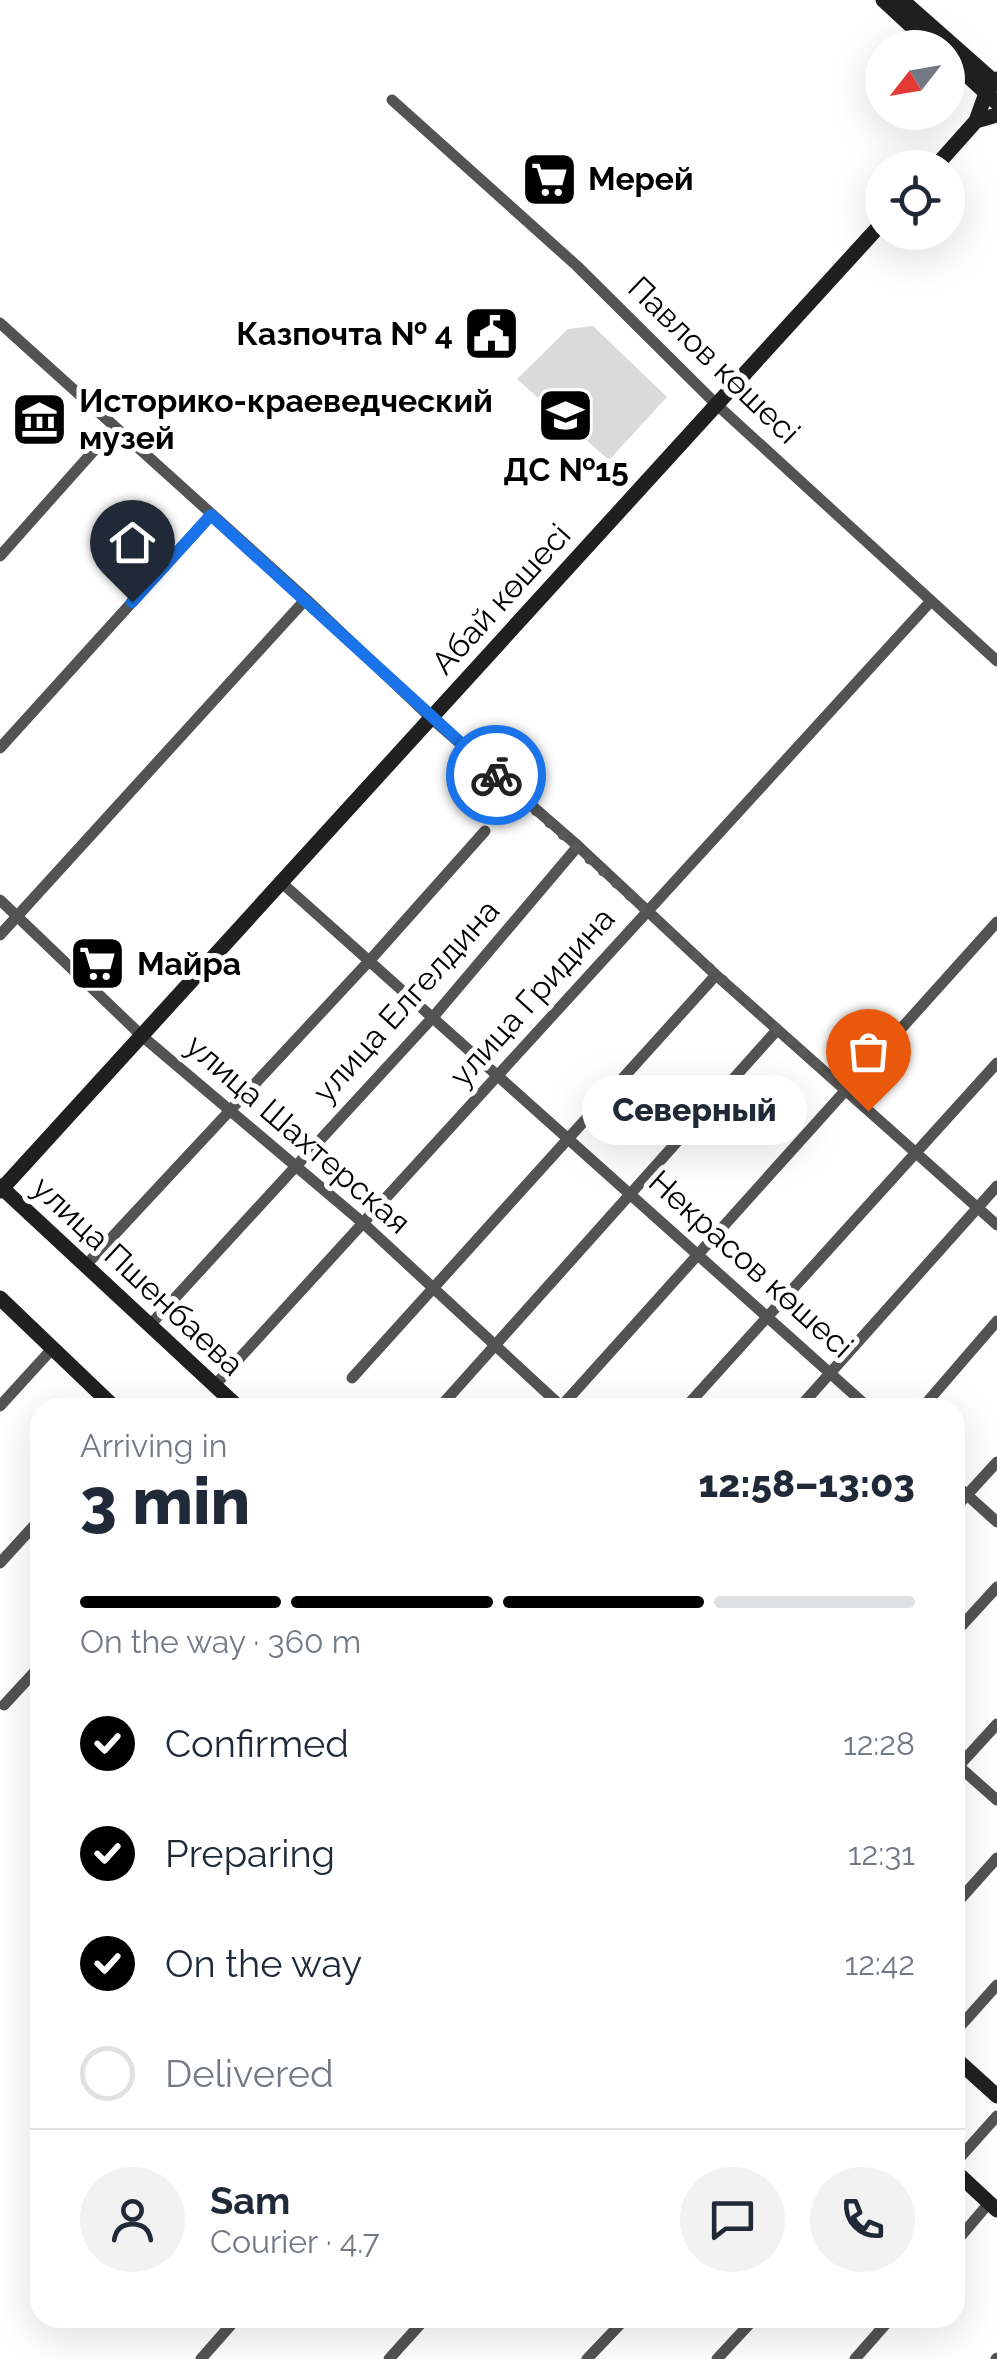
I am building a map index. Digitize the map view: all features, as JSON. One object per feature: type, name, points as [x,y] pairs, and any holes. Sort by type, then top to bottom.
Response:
[{"type":"main road","points":[[883,0],[916,30]]},
{"type":"main road","points":[[902,0],[994,88]]},
{"type":"main road","points":[[965,69],[994,88]]},
{"type":"main road","points":[[950,150],[976,121],[994,88]]},
{"type":"main road","points":[[976,121],[997,115]]},
{"type":"main road","name":"Абай көшесі","points":[[1,1188],[865,242]]},
{"type":"main road","name":"улица Пшенбаева","points":[[1,1188],[229,1398]]},
{"type":"main road","points":[[0,1298],[104,1398]]},
{"type":"main road","points":[[965,2067],[997,2096]]},
{"type":"main road","points":[[965,2180],[993,2207]]},
{"type":"street","name":"Павлов көшесі","points":[[392,100],[577,266],[716,404],[997,661]]},
{"type":"street","points":[[0,324],[431,718],[997,1225]]},
{"type":"street","points":[[0,556],[114,428]]},
{"type":"street","points":[[0,748],[211,515]]},
{"type":"street","points":[[0,935],[306,600]]},
{"type":"street","name":"улица Гридина","points":[[215,1385],[931,601]]},
{"type":"street","points":[[86,1264],[371,960],[485,831]]},
{"type":"street","name":"улица Елгелдина","points":[[152,1324],[434,1016],[578,846]]},
{"type":"street","name":"Некрасов көшесі","points":[[282,882],[859,1398]]},
{"type":"street","name":"улица Шахтерская","points":[[0,900],[142,1036],[363,1223],[552,1398]]},
{"type":"street","points":[[570,1398],[997,922]]},
{"type":"street","points":[[352,1378],[716,975]]},
{"type":"street","points":[[448,1398],[777,1030]]},
{"type":"street","points":[[693,1398],[997,1063]]},
{"type":"street","points":[[808,1398],[997,1186]]},
{"type":"street","points":[[931,1398],[997,1322]]},
{"type":"street","points":[[0,1406],[52,1348]]},
{"type":"street","points":[[997,1462],[967,1495],[997,1522]]},
{"type":"street","points":[[0,1563],[30,1530]]},
{"type":"street","points":[[965,1622],[997,1587]]},
{"type":"street","points":[[4,1705],[30,1677]]},
{"type":"street","points":[[965,1757],[997,1724]]},
{"type":"street","points":[[965,1773],[997,1800]]},
{"type":"street","points":[[965,1893],[997,1858]]},
{"type":"street","points":[[965,2021],[997,1985]]},
{"type":"street","points":[[965,2152],[997,2116]]},
{"type":"street","points":[[965,2234],[993,2207]]},
{"type":"street","points":[[201,2359],[228,2328]]},
{"type":"street","points":[[389,2359],[417,2328]]},
{"type":"street","points":[[587,2359],[616,2328]]},
{"type":"street","points":[[718,2359],[746,2328]]},
{"type":"street","points":[[855,2359],[882,2328]]},
{"type":"shaded area","points":[[593,326],[667,397],[609,460],[517,379],[568,329]]},
{"type":"way so far","points":[[496,775],[868,1111]]},
{"type":"place","name":"Мерей","points":[[549,179]]},
{"type":"place","name":"Казпочта № 4","points":[[492,334]]},
{"type":"place","name":"ДС №15","points":[[566,416]]},
{"type":"place","name":"Историко-краеведческий музей","points":[[40,419]]},
{"type":"place","name":"Майра","points":[[98,964]]},
{"type":"place","name":"Северный","points":[[868,1111]]},
{"type":"route","points":[[132,602],[211,515],[496,775]]}]
